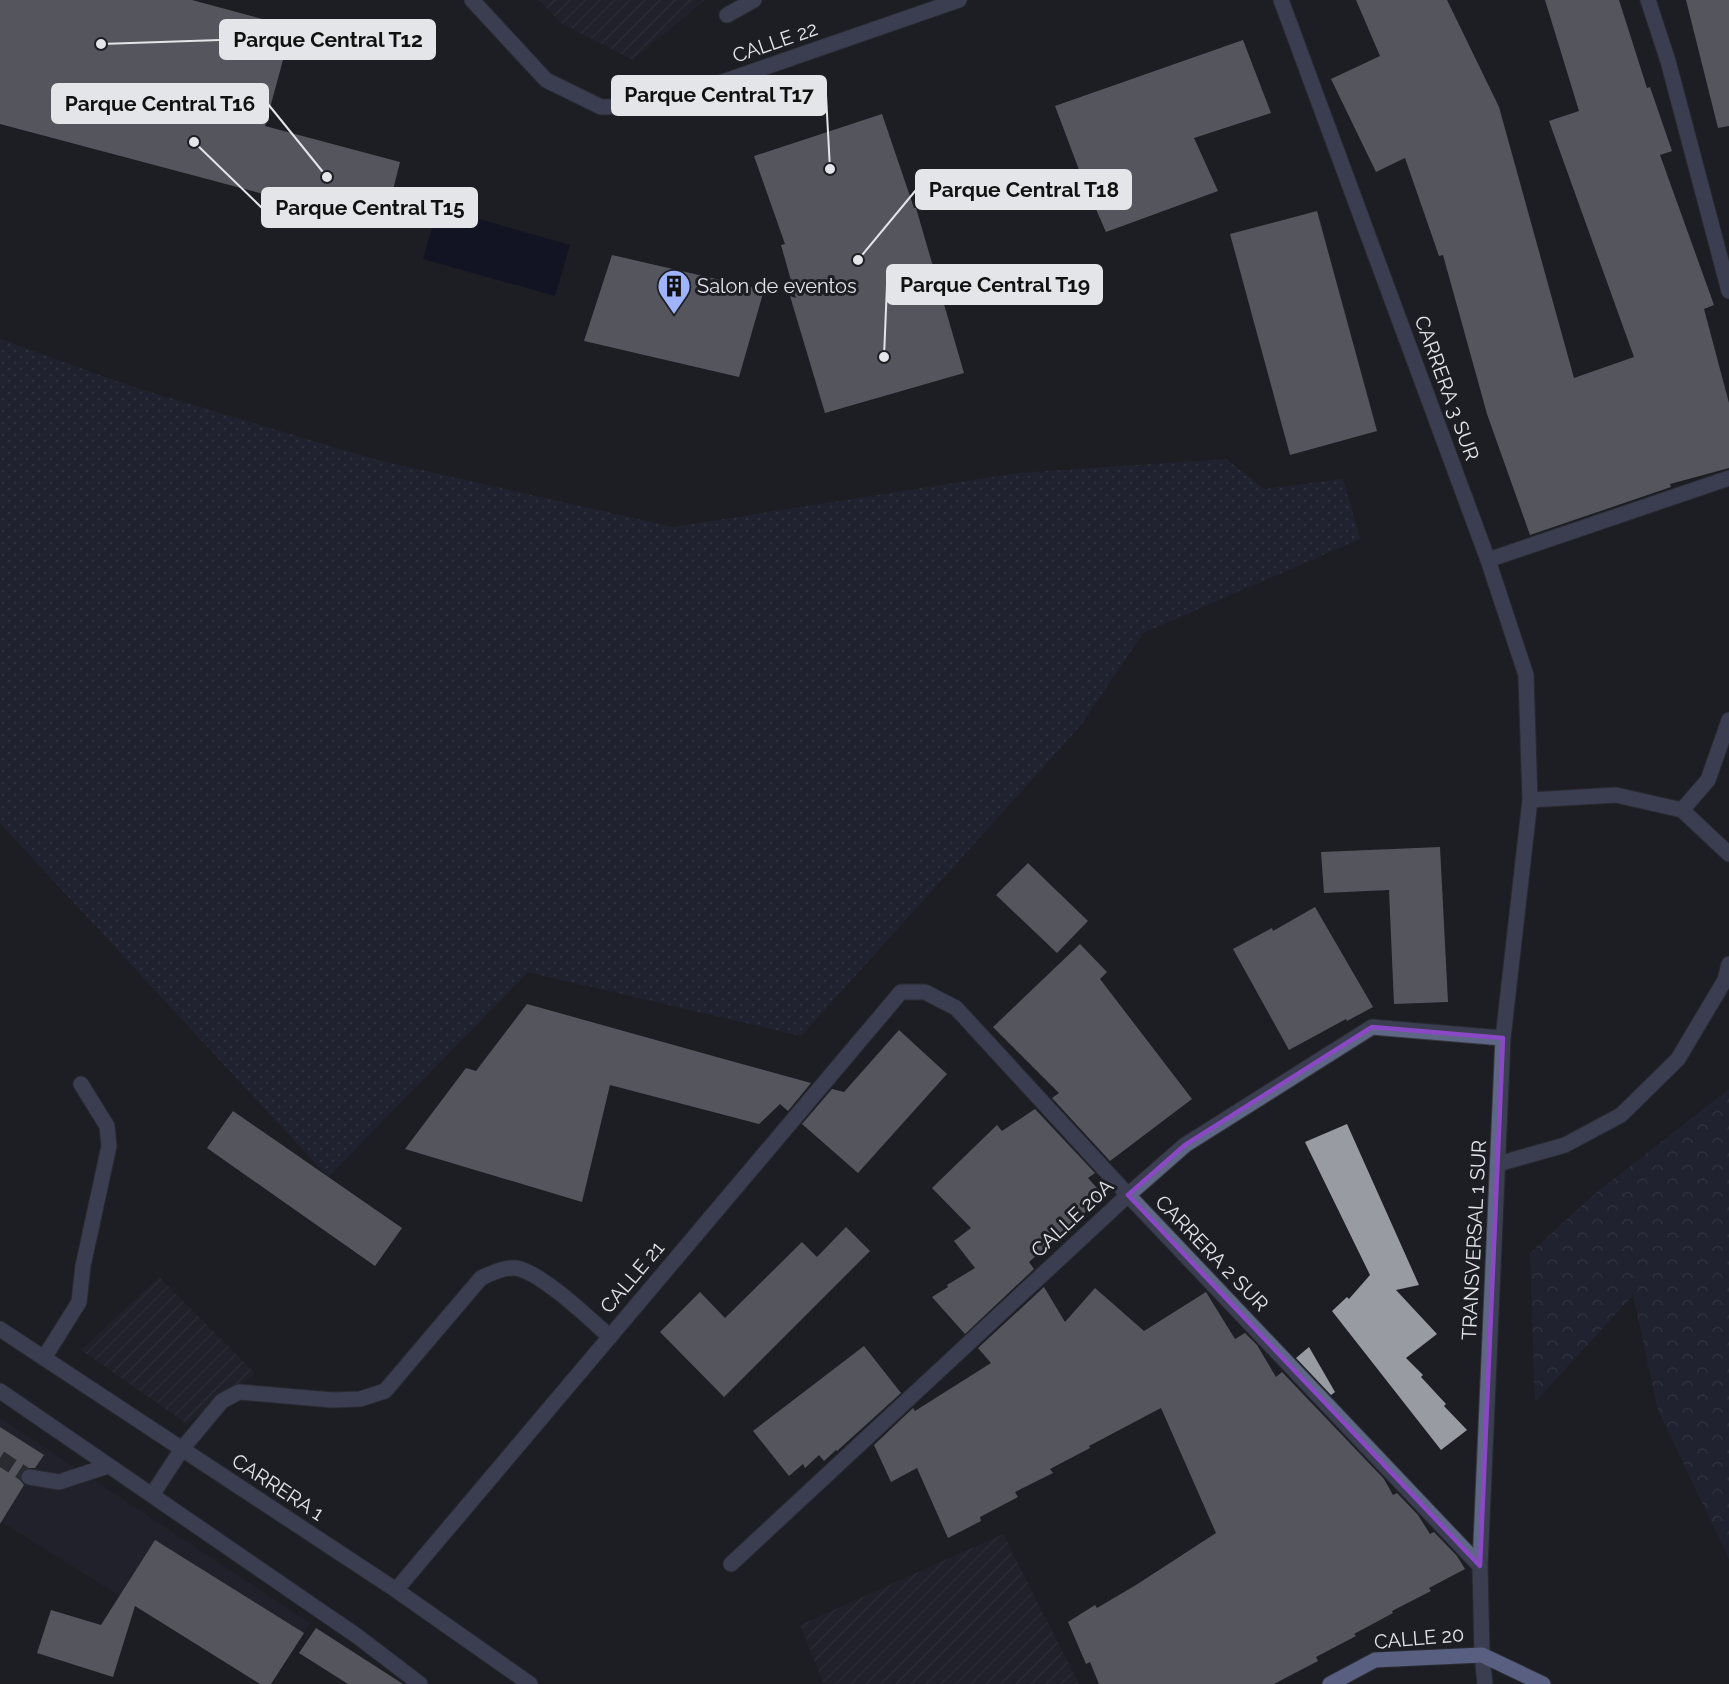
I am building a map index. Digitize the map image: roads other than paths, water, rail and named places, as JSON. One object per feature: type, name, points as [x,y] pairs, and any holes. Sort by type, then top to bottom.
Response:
[{"type":"main road","name":"CALLE 20","points":[[1330,1684],[1375,1660],[1482,1655]]},
{"type":"main road","points":[[1482,1655],[1543,1684]]},
{"type":"street","name":"CALLE 22","points":[[472,0],[546,80],[601,107],[652,106],[959,0]]},
{"type":"street","points":[[727,15],[754,0]]},
{"type":"street","name":"CARRERA 3 SUR","points":[[1281,0],[1488,560],[1526,675],[1530,800]]},
{"type":"street","points":[[1648,0],[1668,61],[1729,291]]},
{"type":"street","points":[[1488,560],[1729,478]]},
{"type":"street","points":[[1682,810],[1708,780],[1729,720]]},
{"type":"street","points":[[1530,800],[1616,795],[1682,810],[1729,854]]},
{"type":"street","name":"TRANSVERSAL 1 SUR","points":[[1485,1684],[1480,1566],[1503,1038],[1530,800]]},
{"type":"street","points":[[1498,1164],[1565,1145],[1622,1115],[1678,1059],[1725,980],[1729,964]]},
{"type":"street","name":"CARRERA 2 SUR","points":[[901,992],[925,992],[956,1008],[1128,1195],[1480,1566]]},
{"type":"street","name":"CALLE 21","points":[[396,1590],[901,992]]},
{"type":"street","name":"CALLE 20A","points":[[731,1564],[1128,1195],[1185,1145],[1372,1027],[1503,1038]]},
{"type":"street","points":[[44,1358],[79,1302],[83,1266],[109,1146],[107,1126],[81,1084]]},
{"type":"street","points":[[152,1495],[182,1449],[222,1401],[239,1392],[332,1400],[360,1399],[385,1391],[481,1278],[498,1270],[517,1268],[540,1279],[610,1337]]},
{"type":"street","name":"CARRERA 1","points":[[0,1329],[396,1590],[530,1684]]},
{"type":"street","points":[[0,1391],[357,1636],[420,1684]]},
{"type":"street","points":[[30,1477],[58,1482],[108,1466]]},
{"type":"tunnel","points":[[0,1458],[29,1477]]},
{"type":"place","name":"Parque Central T12","points":[[101,44]]},
{"type":"place","name":"Parque Central T15","points":[[194,142]]},
{"type":"place","name":"Parque Central T17","points":[[830,169]]},
{"type":"place","name":"Parque Central T16","points":[[327,177]]},
{"type":"place","name":"Parque Central T18","points":[[858,260]]},
{"type":"place","name":"Salon de eventos","points":[[674,315]]},
{"type":"place","name":"Parque Central T19","points":[[884,357]]}]
